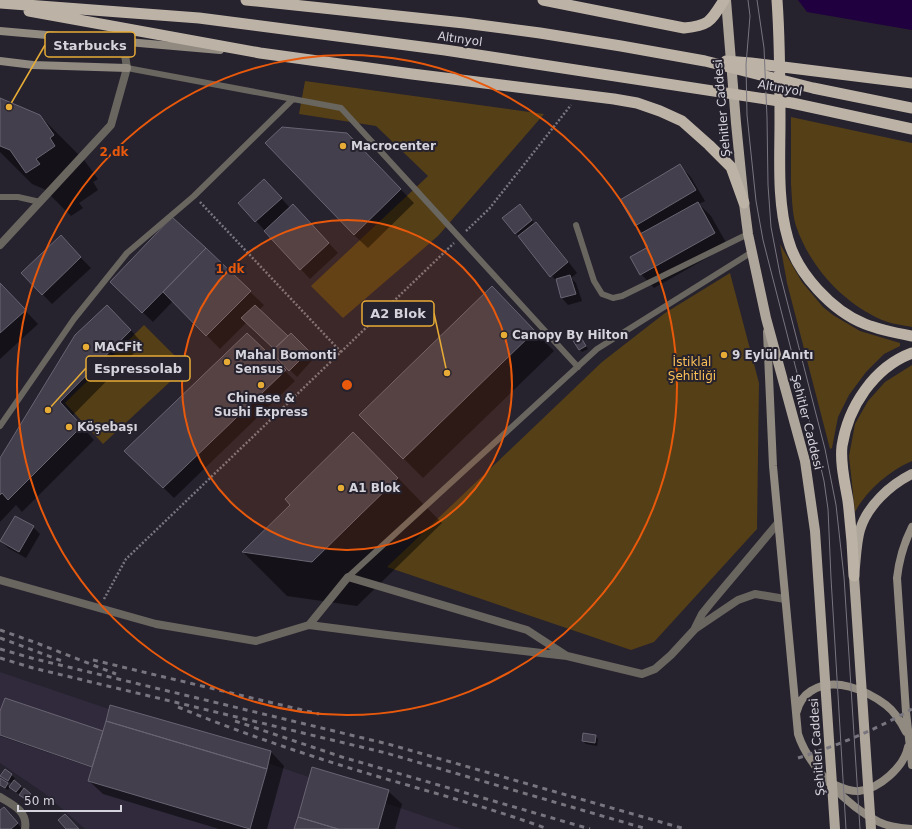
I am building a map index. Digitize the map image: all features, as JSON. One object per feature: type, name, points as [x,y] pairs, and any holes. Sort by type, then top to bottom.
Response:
[{"type":"highway","name":"Altınyol","points":[[246,0],[464,23],[540,33],[705,60],[812,88],[912,108]]},
{"type":"highway","points":[[543,0],[684,28],[701,26],[712,19],[725,0]]},
{"type":"highway","points":[[777,0],[780,51],[780,182],[783,214],[788,240],[799,263],[813,284],[828,300],[864,324],[885,331],[912,336]]},
{"type":"highway","name":"Altınyol","points":[[0,2],[199,18],[445,50],[792,103],[912,129]]},
{"type":"highway","points":[[0,6],[260,53],[636,103],[660,111],[682,121],[709,145],[731,167],[744,204]]},
{"type":"highway","points":[[705,60],[751,63],[912,83]]},
{"type":"highway","points":[[854,576],[851,527],[842,463],[842,447],[847,425],[867,387],[895,362],[912,353]]},
{"type":"main road","name":"Şehitler Caddesi","points":[[725,0],[748,234],[766,318],[805,461],[815,531],[835,829]]},
{"type":"main road","points":[[0,31],[260,53]]},
{"type":"main road","points":[[0,61],[33,65],[127,68]]},
{"type":"main road","points":[[766,318],[773,466],[796,719],[802,744],[807,755],[828,780],[850,802],[865,814],[889,826],[912,829]]},
{"type":"main road","points":[[871,829],[854,576],[860,530],[864,520],[877,501],[890,488],[897,482],[912,474]]},
{"type":"main road","points":[[912,527],[899,562],[897,578],[908,735],[912,765]]},
{"type":"main road","points":[[796,719],[800,702],[808,693],[828,685],[846,686],[869,694],[887,706],[908,735]]},
{"type":"main road","points":[[828,780],[836,785],[853,791],[870,788],[884,780],[898,766],[907,752],[909,744]]},
{"type":"street","points":[[0,245],[111,125],[127,68],[123,42]]},
{"type":"street","points":[[695,629],[702,614],[778,523]]},
{"type":"street","points":[[309,625],[348,577],[527,630],[567,656]]},
{"type":"street","points":[[0,580],[156,624],[256,641],[309,625],[567,656],[642,674],[655,669],[671,655],[695,629],[738,600],[755,594],[785,599]]},
{"type":"street","points":[[0,797],[22,812],[26,821],[25,829]]},
{"type":"lane","points":[[127,68],[341,108],[578,367]]},
{"type":"lane","points":[[0,426],[74,319],[127,254],[194,196],[293,99]]},
{"type":"lane","points":[[0,197],[18,197],[40,202]]},
{"type":"lane","points":[[576,225],[594,281],[602,294],[613,298],[622,296],[748,234]]},
{"type":"lane","points":[[348,577],[597,349],[752,252]]},
{"type":"path","points":[[100,608],[126,559],[489,209],[579,95]]},
{"type":"path","points":[[194,196],[341,352]]},
{"type":"shaded area","points":[[798,0],[912,0],[912,30],[807,12]]},
{"type":"shaded area","points":[[0,672],[462,829],[85,829],[44,793],[0,763]]},
{"type":"green space","points":[[305,81],[544,114],[438,236],[343,318],[311,286],[428,176],[376,126],[299,114]]},
{"type":"green space","points":[[791,117],[912,143],[912,327],[882,320],[854,304],[841,294],[830,282],[810,256],[796,226],[793,210],[791,184]]},
{"type":"green space","points":[[780,244],[802,282],[823,307],[833,315],[860,331],[900,343],[900,346],[884,354],[866,372],[849,395],[838,417],[832,448],[830,449],[787,283]]},
{"type":"green space","name":"İstiklal Şehitliği","points":[[730,273],[759,383],[757,529],[654,642],[631,650],[387,567],[602,362],[665,313]]},
{"type":"green space","points":[[144,325],[186,367],[103,444],[65,403]]},
{"type":"green space","points":[[912,365],[912,461],[895,470],[879,482],[866,496],[855,512],[849,456],[855,424],[868,401],[885,382]]},
{"type":"building","points":[[0,98],[40,115],[54,135],[50,138],[55,146],[36,159],[40,164],[26,173],[10,150],[0,146]]},
{"type":"building","points":[[282,127],[347,133],[401,189],[354,235],[265,143]]},
{"type":"building","points":[[680,164],[696,190],[635,226],[620,200]]},
{"type":"building","points":[[264,179],[282,198],[255,222],[238,203]]},
{"type":"building","points":[[698,202],[715,233],[640,275],[630,257],[648,247],[640,234]]},
{"type":"building","points":[[293,204],[329,243],[300,270],[264,231]]},
{"type":"building","points":[[520,204],[532,220],[515,234],[502,218]]},
{"type":"building","points":[[172,217],[206,248],[142,313],[110,282]]},
{"type":"building","points":[[536,222],[568,262],[550,277],[518,236]]},
{"type":"building","points":[[61,235],[81,257],[42,295],[21,273]]},
{"type":"building","points":[[206,248],[251,291],[206,336],[163,292]]},
{"type":"building","points":[[570,275],[576,294],[561,298],[556,279]]},
{"type":"building","points":[[0,283],[26,310],[0,333]]},
{"type":"building","points":[[492,286],[535,331],[403,459],[359,415]]},
{"type":"building","points":[[107,305],[131,330],[60,402],[82,426],[8,500],[2,493],[0,495],[0,458],[75,335]]},
{"type":"building","points":[[255,305],[288,336],[274,349],[241,318]]},
{"type":"building","points":[[247,333],[286,370],[163,488],[124,451]]},
{"type":"building","points":[[291,333],[309,351],[289,371],[271,352]]},
{"type":"building","points":[[579,334],[586,346],[579,350],[572,339]]},
{"type":"building","name":"A1 Blok","points":[[353,432],[398,478],[312,562],[242,552],[290,505],[285,499]]},
{"type":"building","points":[[15,516],[34,526],[19,552],[0,541]]},
{"type":"building","points":[[5,698],[103,731],[92,767],[0,735],[0,711]]},
{"type":"building","points":[[110,705],[271,751],[267,769],[106,721]]},
{"type":"building","points":[[106,721],[267,769],[250,829],[88,781]]},
{"type":"building","points":[[583,733],[596,735],[595,743],[582,741]]},
{"type":"building","points":[[312,767],[389,790],[378,829],[338,829],[298,817]]},
{"type":"building","points":[[5,769],[12,774],[8,781],[0,776]]},
{"type":"building","points":[[0,778],[8,783],[5,788],[0,785]]},
{"type":"building","points":[[14,780],[21,786],[16,792],[9,787]]},
{"type":"building","points":[[24,788],[31,794],[27,800],[19,795]]},
{"type":"building","points":[[4,807],[18,823],[11,829],[0,828],[0,810]]},
{"type":"building","points":[[65,814],[79,829],[66,829],[58,820]]},
{"type":"building","points":[[298,817],[338,829],[294,829]]},
{"type":"tram line","points":[[748,0],[750,16],[746,65],[747,115],[756,201],[763,240],[817,451],[824,481],[828,509],[846,829]]},
{"type":"tram line","points":[[757,0],[764,48],[768,185],[771,227],[780,274],[825,449],[836,505],[844,577],[860,829]]},
{"type":"railway","points":[[0,630],[116,674]]},
{"type":"railway","points":[[0,638],[65,662]]},
{"type":"railway","points":[[0,649],[35,659],[388,744],[685,829]]},
{"type":"railway","points":[[0,658],[33,668],[386,753],[647,829]]},
{"type":"railway","points":[[93,660],[319,714]]},
{"type":"railway","points":[[178,707],[238,731],[299,752],[548,829]]},
{"type":"railway","points":[[798,758],[828,748],[884,724],[912,709]]},
{"type":"railway","points":[[235,721],[342,757],[590,829]]},
{"type":"place","name":"Starbucks","points":[[9,107]]},
{"type":"place","name":"Macrocenter","points":[[343,146]]},
{"type":"place","name":"Canopy By Hilton","points":[[504,335]]},
{"type":"place","name":"MACFit","points":[[86,347]]},
{"type":"place","name":"9 Eylül Anıtı","points":[[724,355]]},
{"type":"place","name":"Mahal Bomonti Sensus","points":[[227,362]]},
{"type":"place","name":"A2 Blok","points":[[447,373]]},
{"type":"place","name":"Chinese & Sushi Express","points":[[261,385]]},
{"type":"place","name":"Espressolab","points":[[48,410]]},
{"type":"place","name":"Köşebaşı","points":[[69,427]]},
{"type":"place","name":"A1 Blok","points":[[341,488]]}]
